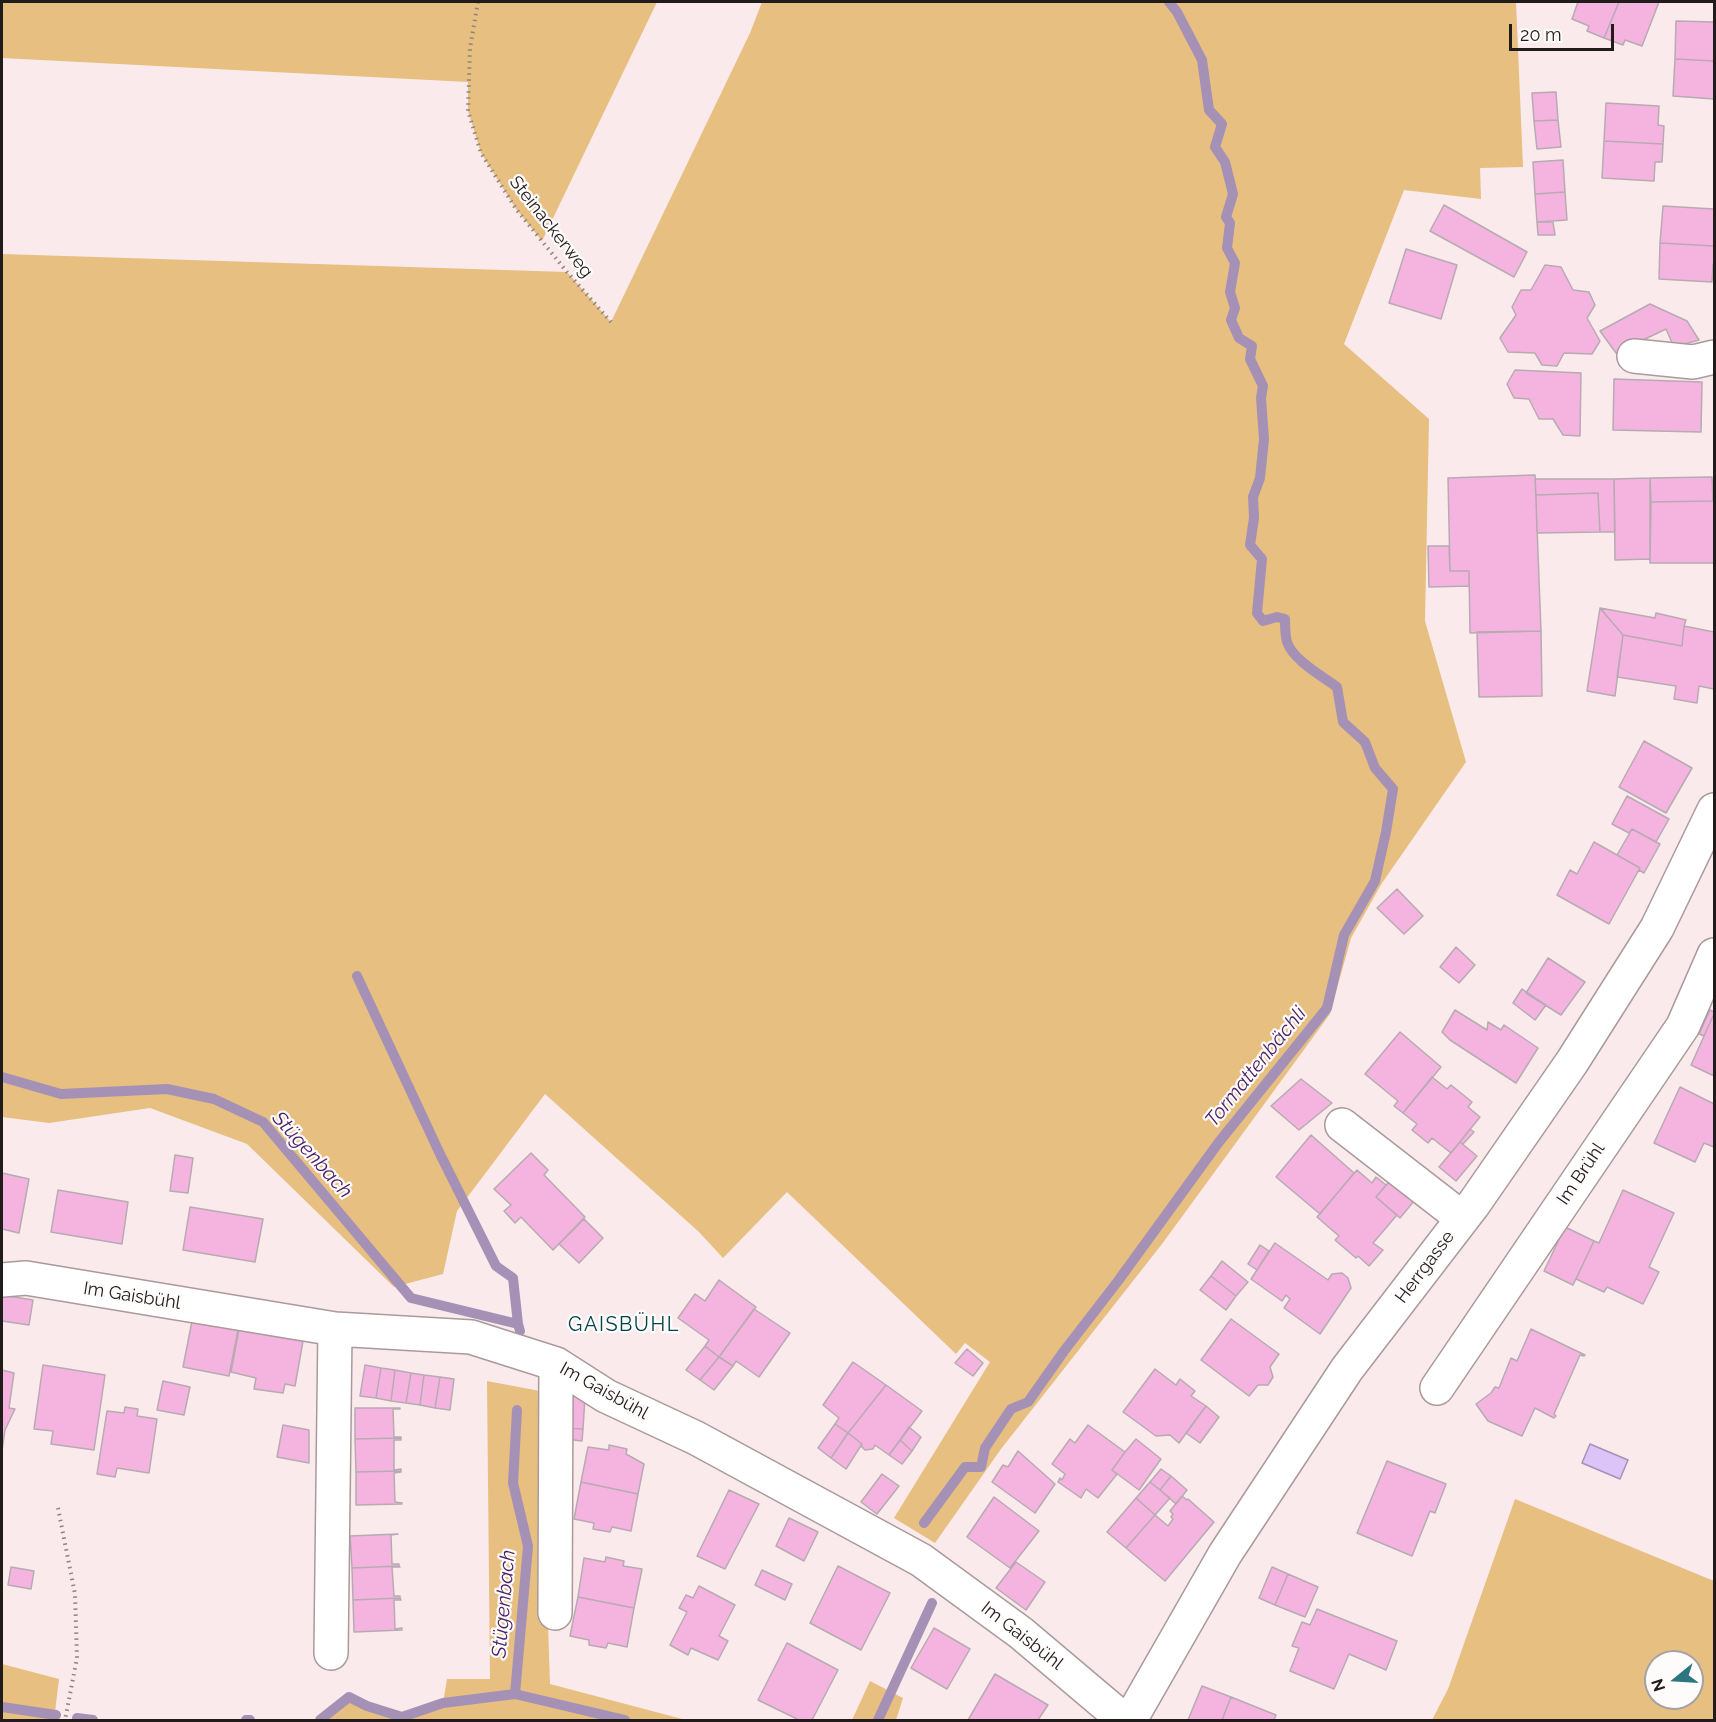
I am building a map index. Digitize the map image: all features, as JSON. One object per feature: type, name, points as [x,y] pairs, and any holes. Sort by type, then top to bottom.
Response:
[{"type":"street","points":[[1634,356],[1693,362],[1714,357]]},
{"type":"street","name":"Herrgasse","points":[[1130,1720],[1225,1554],[1347,1369],[1462,1218],[1572,1062],[1657,928],[1714,810]]},
{"type":"street","name":"Im Brühl","points":[[1437,1388],[1683,1026],[1714,955]]},
{"type":"street","points":[[1342,1125],[1462,1218]]},
{"type":"street","name":"Im Gaisbühl","points":[[2,1280],[26,1278],[335,1329],[471,1336],[556,1364],[606,1396],[696,1438],[921,1560],[1021,1633],[1124,1720]]},
{"type":"street","points":[[331,1653],[335,1329]]},
{"type":"street","points":[[555,1613],[556,1364]]},
{"type":"path","name":"Steinackerweg","points":[[478,2],[470,48],[468,111],[480,153],[516,209],[610,322]]},
{"type":"path","points":[[57,1508],[75,1594],[77,1658],[65,1720]]},
{"type":"shaded area","points":[[2,2],[657,2],[542,241],[516,209],[481,153],[468,111],[468,82],[2,58]]},
{"type":"shaded area","points":[[762,2],[1516,2],[1523,167],[1480,168],[1481,199],[1404,190],[1344,344],[1429,419],[1425,621],[1466,762],[1382,883],[1351,938],[1330,1014],[1162,1244],[1001,1449],[935,1543],[894,1518],[990,1362],[965,1343],[956,1354],[787,1192],[723,1258],[699,1232],[545,1094],[457,1211],[443,1274],[394,1287],[247,1144],[150,1108],[49,1123],[2,1117],[2,254],[567,272],[611,322],[750,33]]},
{"type":"shaded area","points":[[487,1381],[540,1391],[550,1684],[686,1720],[320,1720],[349,1697],[367,1706],[402,1717],[443,1703],[447,1679],[490,1679]]},
{"type":"shaded area","points":[[1590,1444],[1628,1460],[1620,1479],[1582,1463]]},
{"type":"shaded area","points":[[1515,1499],[1714,1581],[1714,1720],[1432,1720],[1448,1689]]},
{"type":"shaded area","points":[[2,1664],[59,1679],[54,1720],[2,1720]]},
{"type":"shaded area","points":[[870,1681],[903,1698],[896,1720],[852,1720]]},
{"type":"building","points":[[1578,2],[1619,2],[1604,38],[1587,31],[1589,26],[1572,19]]},
{"type":"building","points":[[1619,2],[1659,2],[1642,46],[1625,40],[1623,45],[1604,38]]},
{"type":"building","points":[[1676,21],[1714,22],[1714,61],[1675,59]]},
{"type":"building","points":[[1675,59],[1714,61],[1714,99],[1673,96]]},
{"type":"building","points":[[1556,92],[1558,120],[1534,121],[1532,93]]},
{"type":"building","points":[[1606,103],[1659,106],[1658,125],[1664,126],[1663,144],[1604,141]]},
{"type":"building","points":[[1558,120],[1561,147],[1537,149],[1534,121]]},
{"type":"building","points":[[1604,141],[1663,144],[1662,162],[1655,162],[1654,181],[1602,178]]},
{"type":"building","points":[[1563,160],[1565,192],[1535,194],[1533,162]]},
{"type":"building","points":[[1565,192],[1567,220],[1537,222],[1535,194]]},
{"type":"building","points":[[1444,205],[1527,252],[1514,277],[1430,231]]},
{"type":"building","points":[[1663,206],[1714,209],[1714,246],[1660,243]]},
{"type":"building","points":[[1537,222],[1553,222],[1555,235],[1538,235]]},
{"type":"building","points":[[1660,243],[1714,246],[1712,282],[1659,279]]},
{"type":"building","points":[[1406,249],[1457,265],[1441,319],[1389,303]]},
{"type":"building","points":[[1545,265],[1561,267],[1573,290],[1589,292],[1595,305],[1587,318],[1600,341],[1592,354],[1564,353],[1557,366],[1542,365],[1535,353],[1508,352],[1500,338],[1516,315],[1512,307],[1521,290],[1531,290]]},
{"type":"building","points":[[1650,304],[1687,321],[1699,340],[1674,347],[1666,329],[1616,353],[1600,331]]},
{"type":"building","points":[[1515,370],[1581,373],[1580,436],[1563,435],[1553,419],[1539,419],[1529,399],[1514,398],[1507,384]]},
{"type":"building","points":[[1614,379],[1702,382],[1701,432],[1613,430]]},
{"type":"building","points":[[1535,475],[1541,631],[1470,633],[1469,571],[1450,571],[1448,478]]},
{"type":"building","points":[[1712,477],[1713,501],[1651,502],[1650,478]]},
{"type":"building","points":[[1650,478],[1650,559],[1615,560],[1614,479]]},
{"type":"building","points":[[1535,479],[1614,479],[1615,532],[1600,532],[1598,493],[1536,495]]},
{"type":"building","points":[[1598,493],[1600,532],[1537,533],[1536,495]]},
{"type":"building","points":[[1714,501],[1714,563],[1650,563],[1651,502]]},
{"type":"building","points":[[1428,546],[1449,546],[1450,571],[1469,571],[1469,586],[1429,587]]},
{"type":"building","points":[[1600,608],[1623,635],[1615,696],[1587,691]]},
{"type":"building","points":[[1600,608],[1655,618],[1656,613],[1686,620],[1682,646],[1623,635]]},
{"type":"building","points":[[1684,626],[1714,632],[1714,689],[1699,686],[1697,703],[1674,699],[1676,686],[1617,677],[1623,635],[1682,646]]},
{"type":"building","points":[[1541,631],[1542,696],[1479,697],[1477,632]]},
{"type":"building","points":[[1644,741],[1692,768],[1666,813],[1619,787]]},
{"type":"building","points":[[1627,796],[1669,819],[1656,842],[1632,829],[1629,833],[1612,824]]},
{"type":"building","points":[[1632,829],[1660,844],[1644,873],[1639,870],[1640,868],[1617,855]]},
{"type":"building","points":[[1594,842],[1640,868],[1609,924],[1557,895],[1570,870],[1577,874]]},
{"type":"building","points":[[1397,889],[1423,916],[1404,934],[1377,908]]},
{"type":"building","points":[[1456,947],[1475,965],[1459,983],[1440,967]]},
{"type":"building","points":[[1548,958],[1585,982],[1561,1015],[1526,993]]},
{"type":"building","points":[[1522,989],[1546,1005],[1535,1020],[1513,1003]]},
{"type":"building","points":[[1455,1010],[1487,1030],[1488,1022],[1501,1030],[1504,1025],[1538,1048],[1516,1083],[1450,1040],[1442,1032]]},
{"type":"building","points":[[1710,1010],[1714,1014],[1704,1036],[1699,1034]]},
{"type":"building","points":[[1714,1014],[1714,1076],[1691,1065]]},
{"type":"building","points":[[1400,1032],[1441,1067],[1403,1113],[1394,1106],[1398,1101],[1365,1074]]},
{"type":"building","points":[[1432,1077],[1447,1089],[1451,1085],[1472,1102],[1468,1107],[1480,1117],[1451,1153],[1432,1138],[1428,1143],[1412,1130],[1417,1124],[1403,1113]]},
{"type":"building","points":[[1301,1079],[1332,1103],[1299,1130],[1271,1106]]},
{"type":"building","points":[[1680,1087],[1714,1104],[1714,1147],[1704,1143],[1695,1162],[1654,1143]]},
{"type":"building","points":[[1470,1129],[1474,1132],[1463,1144],[1460,1142]]},
{"type":"building","points":[[1311,1135],[1354,1173],[1320,1214],[1276,1177]]},
{"type":"building","points":[[1460,1142],[1477,1156],[1456,1181],[1439,1167]]},
{"type":"building","points":[[531,1153],[548,1170],[544,1175],[585,1217],[553,1250],[521,1217],[515,1223],[504,1211],[511,1205],[494,1189]]},
{"type":"building","points":[[175,1155],[193,1158],[188,1193],[170,1191]]},
{"type":"building","points":[[1357,1170],[1372,1183],[1376,1177],[1386,1185],[1376,1197],[1397,1215],[1373,1243],[1383,1250],[1369,1266],[1335,1240],[1339,1236],[1317,1217]]},
{"type":"building","points":[[2,1173],[29,1179],[19,1233],[2,1229]]},
{"type":"building","points":[[1395,1175],[1419,1195],[1400,1218],[1376,1197]]},
{"type":"building","points":[[58,1190],[128,1202],[122,1244],[51,1232]]},
{"type":"building","points":[[1623,1190],[1674,1213],[1649,1267],[1659,1272],[1643,1304],[1607,1287],[1604,1292],[1576,1279],[1594,1241],[1599,1243]]},
{"type":"building","points":[[190,1207],[263,1219],[255,1262],[183,1250]]},
{"type":"building","points":[[584,1219],[603,1238],[579,1263],[559,1244]]},
{"type":"building","points":[[1565,1227],[1594,1241],[1573,1285],[1544,1271]]},
{"type":"building","points":[[1275,1243],[1328,1280],[1332,1274],[1342,1273],[1348,1278],[1351,1288],[1320,1334],[1284,1308],[1290,1299],[1286,1295],[1282,1301],[1251,1279]]},
{"type":"building","points":[[1260,1245],[1269,1251],[1257,1270],[1248,1264]]},
{"type":"building","points":[[1222,1261],[1248,1282],[1236,1296],[1211,1276]]},
{"type":"building","points":[[1211,1276],[1236,1296],[1226,1310],[1200,1290]]},
{"type":"building","points":[[719,1280],[756,1307],[719,1357],[705,1346],[709,1340],[678,1318],[695,1294],[705,1301]]},
{"type":"building","points":[[2,1295],[33,1300],[29,1325],[2,1321]]},
{"type":"building","points":[[754,1309],[790,1333],[759,1377],[736,1361],[733,1366],[719,1357]]},
{"type":"building","points":[[194,1311],[240,1320],[229,1376],[183,1367]]},
{"type":"building","points":[[1231,1319],[1279,1354],[1270,1367],[1273,1377],[1268,1385],[1258,1385],[1249,1396],[1201,1360]]},
{"type":"building","points":[[239,1329],[303,1341],[295,1386],[285,1384],[283,1393],[254,1389],[256,1378],[231,1372]]},
{"type":"building","points":[[1531,1329],[1585,1355],[1580,1355],[1554,1414],[1556,1416],[1554,1418],[1535,1408],[1522,1436],[1488,1421],[1476,1404],[1491,1393],[1495,1387],[1499,1388],[1511,1358],[1517,1361]]},
{"type":"building","points":[[705,1346],[719,1357],[700,1380],[686,1370]]},
{"type":"building","points":[[967,1349],[983,1363],[973,1376],[955,1363]]},
{"type":"building","points":[[719,1357],[733,1366],[714,1390],[700,1380]]},
{"type":"building","points":[[853,1362],[886,1385],[848,1433],[835,1424],[839,1418],[823,1405]]},
{"type":"building","points":[[43,1365],[105,1375],[94,1450],[51,1444],[53,1431],[34,1429]]},
{"type":"building","points":[[365,1365],[381,1368],[376,1398],[360,1396]]},
{"type":"building","points":[[381,1368],[395,1370],[391,1401],[376,1398]]},
{"type":"building","points":[[1155,1369],[1176,1385],[1180,1379],[1195,1391],[1191,1396],[1206,1406],[1179,1443],[1170,1435],[1156,1436],[1123,1412]]},
{"type":"building","points":[[2,1370],[14,1373],[9,1408],[15,1409],[5,1430],[2,1451]]},
{"type":"building","points":[[395,1370],[411,1373],[406,1403],[391,1401]]},
{"type":"building","points":[[411,1373],[424,1375],[420,1405],[406,1403]]},
{"type":"building","points":[[424,1375],[440,1377],[435,1408],[420,1405]]},
{"type":"building","points":[[440,1377],[454,1379],[450,1410],[435,1408]]},
{"type":"building","points":[[163,1381],[190,1387],[184,1415],[157,1410]]},
{"type":"building","points":[[886,1385],[922,1411],[889,1455],[875,1445],[873,1449],[865,1450],[862,1444],[848,1433]]},
{"type":"building","points":[[567,1396],[585,1397],[583,1429],[565,1428]]},
{"type":"building","points":[[1206,1406],[1219,1417],[1200,1443],[1186,1433]]},
{"type":"building","points":[[125,1407],[138,1409],[137,1416],[157,1419],[149,1473],[117,1468],[115,1477],[97,1474],[107,1411],[124,1413]]},
{"type":"building","points":[[355,1408],[400,1408],[393,1409],[394,1437],[401,1438],[355,1439]]},
{"type":"building","points":[[835,1424],[848,1433],[831,1458],[818,1448]]},
{"type":"building","points":[[283,1425],[309,1430],[309,1463],[277,1457]]},
{"type":"building","points":[[1088,1425],[1125,1452],[1112,1470],[1117,1474],[1098,1498],[1086,1489],[1081,1498],[1058,1482],[1065,1474],[1052,1464],[1070,1439],[1075,1443]]},
{"type":"building","points":[[909,1427],[921,1437],[912,1451],[900,1440]]},
{"type":"building","points":[[565,1428],[583,1429],[582,1441],[565,1439]]},
{"type":"building","points":[[848,1433],[862,1444],[846,1469],[831,1458]]},
{"type":"building","points":[[401,1438],[401,1440],[394,1440],[394,1470],[401,1469],[401,1471],[356,1472],[355,1439]]},
{"type":"building","points":[[1136,1439],[1161,1459],[1139,1490],[1112,1470]]},
{"type":"building","points":[[900,1440],[912,1451],[902,1464],[889,1455]]},
{"type":"building","points":[[609,1445],[627,1449],[626,1454],[644,1464],[638,1494],[581,1482],[588,1447],[609,1450]]},
{"type":"building","points":[[1018,1451],[1055,1484],[1035,1513],[992,1482],[1003,1465],[1008,1467]]},
{"type":"building","points":[[1387,1461],[1446,1484],[1435,1513],[1430,1511],[1412,1556],[1357,1533]]},
{"type":"building","points":[[1161,1469],[1171,1476],[1160,1490],[1150,1482]]},
{"type":"building","points":[[401,1471],[394,1473],[395,1502],[402,1504],[356,1505],[356,1472]]},
{"type":"building","points":[[882,1474],[899,1486],[877,1514],[861,1502]]},
{"type":"building","points":[[1171,1476],[1187,1490],[1176,1504],[1160,1490]]},
{"type":"building","points":[[581,1482],[638,1494],[631,1531],[612,1527],[610,1532],[593,1529],[594,1523],[574,1519]]},
{"type":"building","points":[[1150,1482],[1170,1498],[1155,1515],[1136,1498]]},
{"type":"building","points":[[729,1490],[759,1504],[725,1569],[697,1556]]},
{"type":"building","points":[[1182,1496],[1214,1522],[1165,1581],[1126,1548],[1155,1515],[1168,1526],[1173,1519],[1170,1511]]},
{"type":"building","points":[[994,1497],[1039,1531],[1010,1568],[967,1537]]},
{"type":"building","points":[[1136,1498],[1155,1515],[1126,1548],[1107,1532]]},
{"type":"building","points":[[789,1518],[818,1532],[804,1561],[776,1546]]},
{"type":"building","points":[[398,1534],[391,1535],[392,1564],[399,1564],[399,1566],[352,1568],[350,1536]]},
{"type":"building","points":[[606,1557],[624,1561],[623,1566],[642,1569],[634,1608],[578,1597],[584,1558],[605,1562]]},
{"type":"building","points":[[1016,1562],[1045,1582],[1026,1610],[996,1588]]},
{"type":"building","points":[[399,1566],[392,1567],[394,1596],[400,1596],[400,1598],[353,1600],[352,1568]]},
{"type":"building","points":[[838,1566],[890,1593],[861,1650],[810,1623]]},
{"type":"building","points":[[11,1567],[34,1571],[31,1589],[8,1585]]},
{"type":"building","points":[[1272,1567],[1288,1574],[1275,1605],[1259,1598]]},
{"type":"building","points":[[762,1570],[792,1584],[785,1600],[755,1585]]},
{"type":"building","points":[[1288,1574],[1318,1587],[1305,1617],[1275,1605]]},
{"type":"building","points":[[699,1586],[735,1605],[719,1636],[728,1641],[718,1660],[691,1648],[688,1655],[670,1645],[687,1612],[679,1608],[686,1595],[693,1598]]},
{"type":"building","points":[[578,1597],[634,1608],[627,1647],[608,1643],[606,1648],[589,1645],[589,1640],[570,1636]]},
{"type":"building","points":[[400,1598],[401,1600],[394,1600],[395,1629],[402,1628],[402,1630],[354,1632],[353,1600]]},
{"type":"building","points":[[1317,1609],[1397,1641],[1386,1670],[1349,1654],[1334,1689],[1290,1671],[1299,1648],[1292,1646],[1302,1622],[1310,1625]]},
{"type":"building","points":[[934,1628],[970,1649],[947,1689],[911,1668]]},
{"type":"building","points":[[787,1643],[838,1670],[812,1720],[799,1720],[758,1700]]},
{"type":"building","points":[[995,1674],[1048,1705],[1038,1720],[968,1720]]},
{"type":"building","points":[[1202,1686],[1231,1697],[1222,1720],[1188,1720]]},
{"type":"building","points":[[1231,1697],[1276,1715],[1274,1720],[1222,1720]]},
{"type":"waterway","name":"Tormattenbächli","points":[[924,1523],[965,1467],[981,1467],[985,1448],[1011,1409],[1028,1402],[1219,1142],[1327,1008],[1344,935],[1375,881],[1393,789],[1375,768],[1365,742],[1343,722],[1337,687],[1309,667],[1290,649],[1286,639],[1285,619],[1277,617],[1263,621],[1257,613],[1262,559],[1250,545],[1254,518],[1253,497],[1260,478],[1264,439],[1261,398],[1263,386],[1250,359],[1252,346],[1239,338],[1231,320],[1235,308],[1230,292],[1235,263],[1227,248],[1230,223],[1226,217],[1233,194],[1225,162],[1215,147],[1222,124],[1209,110],[1202,60],[1177,12],[1169,2]]},
{"type":"waterway","points":[[357,976],[440,1154],[496,1266],[513,1278],[518,1324]]},
{"type":"waterway","name":"Stügenbach","points":[[2,1077],[61,1094],[167,1089],[214,1099],[263,1122],[411,1298],[518,1324],[520,1331]]},
{"type":"waterway","name":"Stügenbach","points":[[515,1694],[528,1546],[513,1483],[517,1410]]},
{"type":"waterway","name":"Tormattenbächli","points":[[878,1720],[932,1603]]},
{"type":"waterway","points":[[320,1720],[349,1697],[367,1706],[402,1717],[443,1703],[515,1694],[625,1720]]},
{"type":"waterway","points":[[2,1707],[56,1715]]},
{"type":"waterway","points":[[77,1718],[93,1720]]},
{"type":"district","name":"GAISBÜHL","points":[[624,1325]]}]
